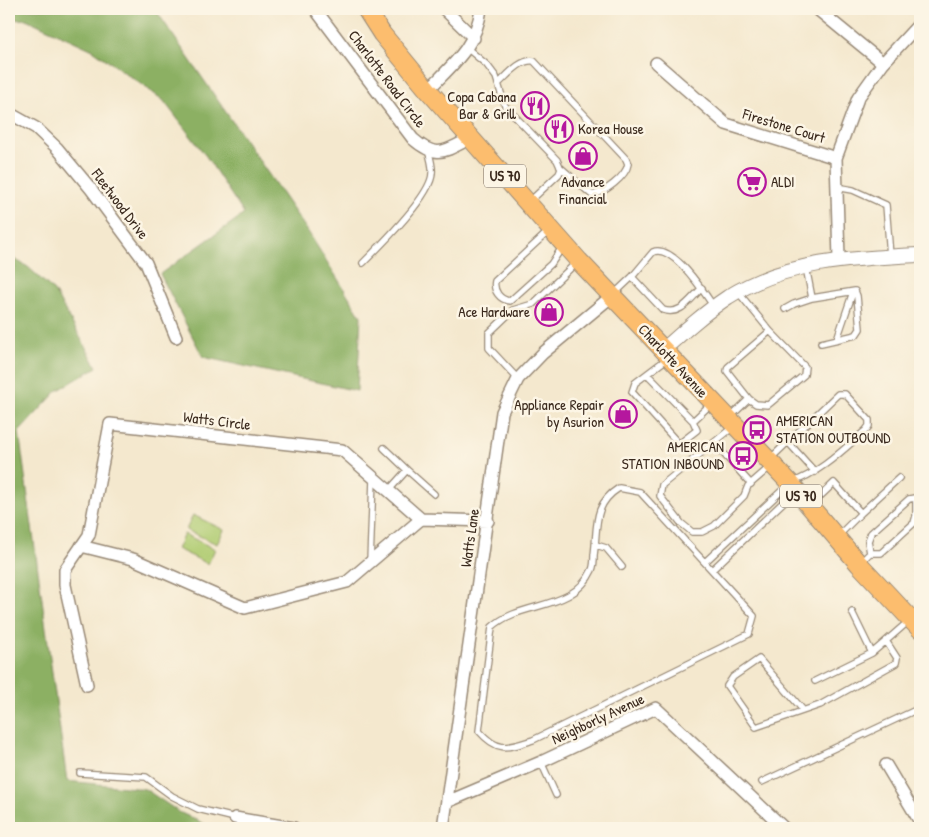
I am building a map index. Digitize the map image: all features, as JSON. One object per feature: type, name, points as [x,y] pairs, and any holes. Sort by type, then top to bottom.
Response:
[{"type":"main road","name":"US 70","points":[[366,9],[382,34],[428,90]]},
{"type":"main road","name":"Charlotte Avenue","points":[[428,90],[529,202],[579,261],[793,487],[837,538],[865,558],[917,619]]},
{"type":"street","name":"Charlotte Road Circle","points":[[315,9],[413,139],[428,150]]},
{"type":"street","points":[[444,9],[474,38]]},
{"type":"street","points":[[428,90],[468,48],[474,38],[481,9]]},
{"type":"street","points":[[817,9],[883,63]]},
{"type":"street","points":[[839,259],[836,158],[858,98],[883,63],[920,23]]},
{"type":"street","name":"Firestone Court","points":[[656,63],[726,124],[836,158]]},
{"type":"street","name":"Fleetwood Drive","points":[[9,113],[36,128],[57,148],[91,188],[146,263],[176,338]]},
{"type":"street","points":[[428,150],[444,152],[470,138]]},
{"type":"street","points":[[666,354],[714,307],[738,292],[789,271],[839,259],[920,255]]},
{"type":"street","name":"Watts Lane","points":[[443,828],[502,412],[518,379],[542,353],[612,296]]},
{"type":"street","name":"Watts Circle","points":[[87,685],[65,585],[65,570],[89,535],[110,424],[342,450],[421,519]]},
{"type":"street","points":[[81,546],[133,559],[246,608],[347,582],[421,519],[488,521]]},
{"type":"street","name":"Neighborly Avenue","points":[[447,802],[541,762],[656,708],[784,828]]},
{"type":"street","points":[[886,765],[920,822]]},
{"type":"street","points":[[235,818],[294,828]]},
{"type":"lane","points":[[468,48],[496,76],[505,106],[558,160],[559,174],[529,202]]},
{"type":"lane","points":[[498,84],[522,63],[528,60],[534,61],[626,159],[628,164],[624,173],[602,193],[592,195],[560,167]]},
{"type":"lane","points":[[363,263],[405,221],[421,197],[433,175],[428,150]]},
{"type":"lane","points":[[836,187],[853,190],[886,205],[890,256]]},
{"type":"lane","points":[[552,229],[495,281],[495,291],[501,298],[510,301],[551,264],[565,244]]},
{"type":"lane","points":[[612,296],[632,277],[653,252],[664,251],[674,257],[702,288],[714,307]]},
{"type":"lane","points":[[518,379],[489,348],[489,333],[513,310],[533,304],[579,261]]},
{"type":"lane","points":[[806,267],[812,298]]},
{"type":"lane","points":[[632,277],[663,310],[670,313],[678,312],[702,288]]},
{"type":"lane","points":[[738,292],[770,331],[805,367],[804,375],[768,405],[756,404],[748,399],[728,372],[728,366],[770,331]]},
{"type":"lane","points":[[785,309],[812,298],[853,292]]},
{"type":"lane","points":[[821,343],[856,335],[860,330],[857,296],[853,292]]},
{"type":"lane","points":[[837,339],[853,292]]},
{"type":"lane","points":[[648,374],[693,421],[697,430],[679,444],[632,392],[635,383],[648,374],[666,354]]},
{"type":"lane","points":[[705,562],[793,487],[815,472],[869,426],[869,420],[845,394],[838,394],[788,442],[750,484],[744,496],[714,526],[702,532],[692,532],[681,523],[660,496],[662,484],[714,443],[748,399]]},
{"type":"lane","points":[[693,421],[712,403]]},
{"type":"lane","points":[[788,442],[815,472]]},
{"type":"lane","points":[[714,443],[750,484]]},
{"type":"lane","points":[[384,448],[434,494]]},
{"type":"lane","points":[[389,490],[407,470]]},
{"type":"lane","points":[[370,564],[373,477]]},
{"type":"lane","points":[[837,538],[899,478]]},
{"type":"lane","points":[[810,506],[834,483],[861,513]]},
{"type":"lane","points":[[712,570],[793,487]]},
{"type":"lane","points":[[619,488],[640,492],[705,562],[754,616],[749,634],[533,740],[508,748],[500,747],[487,740],[479,731],[492,626],[501,619],[564,600],[583,583],[593,570],[596,521],[602,502],[619,488]]},
{"type":"lane","points":[[918,498],[914,523],[881,553],[865,558],[871,533],[909,499],[918,498]]},
{"type":"lane","points":[[596,545],[606,548],[622,567]]},
{"type":"lane","points":[[852,612],[872,653]]},
{"type":"lane","points":[[815,681],[872,653],[917,619]]},
{"type":"lane","points":[[803,710],[759,659],[733,677],[726,686],[756,727],[820,705],[896,663],[897,658],[886,641]]},
{"type":"lane","points":[[762,782],[920,708]]},
{"type":"lane","points":[[541,762],[556,795]]},
{"type":"lane","points":[[80,773],[146,777],[172,796],[198,809],[235,818]]},
{"type":"green space","points":[[9,9],[155,9],[307,230],[361,316],[357,391],[203,357],[160,274],[244,214],[206,156],[163,100],[93,50],[26,19],[9,20]]},
{"type":"green space","points":[[9,256],[28,267],[54,291],[97,367],[57,391],[19,432],[67,781],[145,789],[179,812],[213,828],[9,828]]},
{"type":"green space","points":[[193,515],[224,530],[217,544],[186,530]]},
{"type":"green space","points":[[184,534],[215,549],[208,564],[177,549]]},
{"type":"place","name":"Copa Cabana Bar & Grill","points":[[535,106]]},
{"type":"place","name":"Korea House","points":[[559,129]]},
{"type":"place","name":"Advance Financial","points":[[583,156]]},
{"type":"place","name":"ALDI","points":[[752,182]]},
{"type":"place","name":"Ace Hardware","points":[[549,312]]},
{"type":"place","name":"Appliance Repair by Asurion","points":[[623,414]]},
{"type":"place","name":"AMERICAN STATION OUTBOUND","points":[[757,430]]},
{"type":"place","name":"AMERICAN STATION INBOUND","points":[[743,456]]}]
